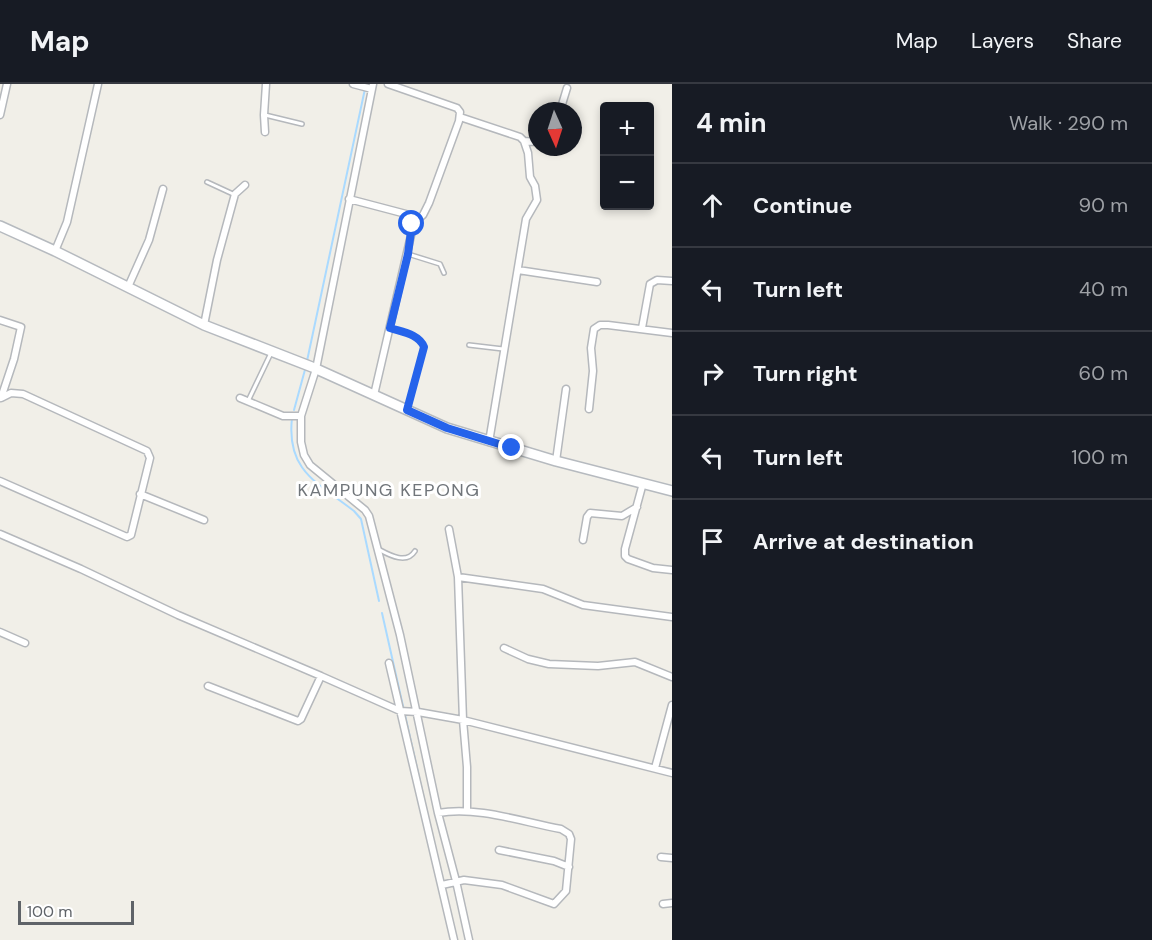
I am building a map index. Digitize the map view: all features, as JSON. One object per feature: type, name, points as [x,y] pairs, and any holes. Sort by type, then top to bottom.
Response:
[{"type":"main road","points":[[0,226],[204,325],[314,368],[447,428],[556,461],[672,491]]},
{"type":"street","points":[[0,115],[7,84]]},
{"type":"street","points":[[55,251],[69,212],[98,84]]},
{"type":"street","points":[[266,84],[264,114],[266,132]]},
{"type":"street","points":[[388,84],[456,108],[460,112],[429,203],[423,215],[412,224]]},
{"type":"street","points":[[356,85],[371,87],[300,429],[304,455],[310,465],[368,513],[400,635],[438,813],[469,940]]},
{"type":"street","points":[[563,102],[567,88]]},
{"type":"street","points":[[460,117],[520,137],[524,141],[528,153],[530,177],[535,186],[537,200],[526,219],[489,442]]},
{"type":"street","points":[[524,141],[528,141]]},
{"type":"street","points":[[204,325],[217,260],[235,194],[245,185]]},
{"type":"street","points":[[128,287],[149,240],[163,189]]},
{"type":"street","points":[[349,199],[406,214],[412,224],[408,254],[374,395]]},
{"type":"street","points":[[518,270],[597,282]]},
{"type":"street","points":[[642,328],[650,284],[657,280],[672,281]]},
{"type":"street","points":[[0,320],[21,327],[14,360],[0,400]]},
{"type":"street","points":[[588,409],[593,371],[591,348],[594,329],[600,325],[608,325],[672,333]]},
{"type":"street","points":[[556,461],[567,389]]},
{"type":"street","points":[[0,400],[11,393],[23,394],[147,451],[150,462],[131,535],[127,537],[0,481]]},
{"type":"street","points":[[240,398],[283,416],[302,416]]},
{"type":"street","points":[[643,483],[625,556],[653,568],[672,570]]},
{"type":"street","points":[[140,494],[204,520]]},
{"type":"street","points":[[583,540],[587,517],[591,512],[622,516],[637,507]]},
{"type":"street","points":[[449,529],[458,577],[463,720],[468,767],[467,811]]},
{"type":"street","points":[[0,534],[178,615],[402,711],[463,720],[672,773]]},
{"type":"street","points":[[458,577],[543,589],[583,605],[672,617]]},
{"type":"street","points":[[0,632],[25,643]]},
{"type":"street","points":[[504,648],[528,659],[549,664],[598,666],[635,662],[672,677]]},
{"type":"street","points":[[389,663],[443,885],[454,940]]},
{"type":"street","points":[[208,686],[298,721],[321,676]]},
{"type":"street","points":[[655,768],[672,705]]},
{"type":"street","points":[[438,813],[467,811],[567,831],[572,839],[566,891],[554,904],[502,885],[473,881],[443,885]]},
{"type":"street","points":[[500,850],[554,861],[569,867]]},
{"type":"street","points":[[662,856],[672,858]]},
{"type":"street","points":[[663,904],[672,903]]},
{"type":"lane","points":[[264,114],[302,124]]},
{"type":"lane","points":[[207,182],[235,194]]},
{"type":"lane","points":[[408,254],[440,264],[444,273]]},
{"type":"lane","points":[[390,328],[415,337],[424,347],[407,410]]},
{"type":"lane","points":[[469,345],[505,350]]},
{"type":"lane","points":[[247,401],[272,351]]},
{"type":"lane","points":[[377,549],[388,555],[405,558],[410,557],[415,551]]},
{"type":"waterway","points":[[307,361],[366,84]]},
{"type":"waterway","points":[[294,410],[306,366]]},
{"type":"waterway","points":[[292,418],[291,436],[299,463],[307,474],[361,519],[379,601]]},
{"type":"waterway","points":[[382,613],[430,826]]},
{"type":"district","name":"KAMPUNG KEPONG","points":[[389,490]]},
{"type":"route","points":[[412,224],[408,254],[390,328],[415,337],[424,347],[407,410],[447,428],[512,448]]}]
